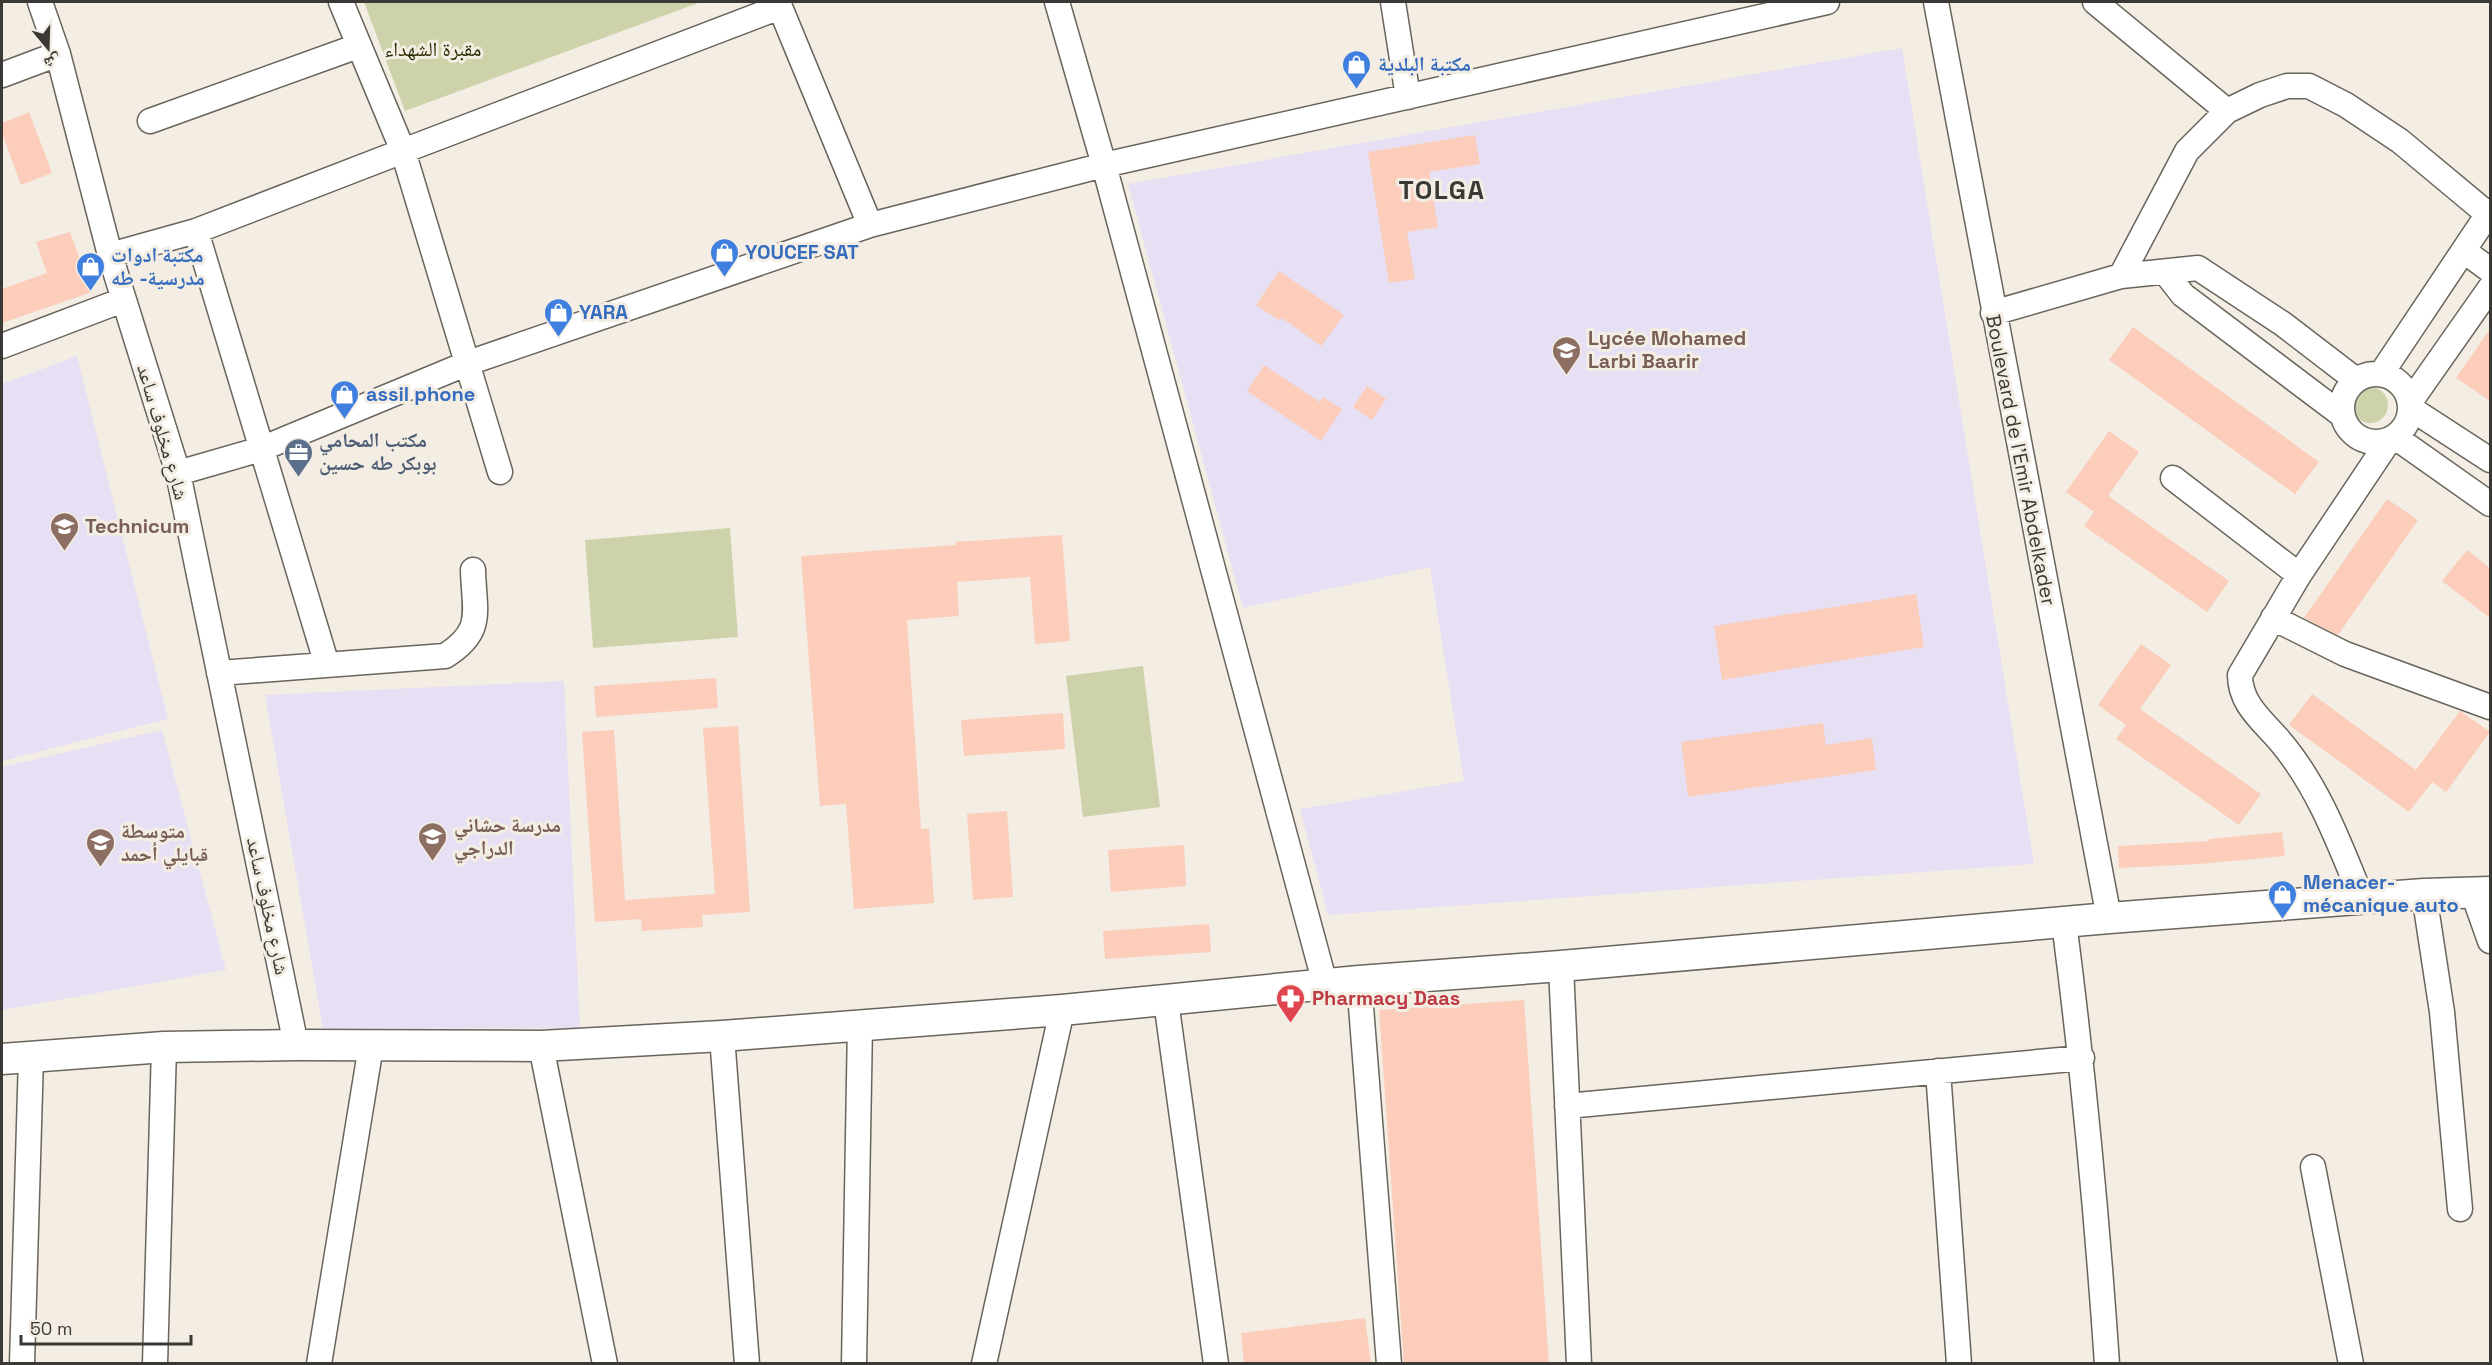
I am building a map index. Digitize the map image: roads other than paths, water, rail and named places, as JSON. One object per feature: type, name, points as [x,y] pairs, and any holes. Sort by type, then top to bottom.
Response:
[{"type":"street","name":"شارع مخلوف ساعد","points":[[40,2],[58,54],[123,300],[178,473],[296,1045]]},
{"type":"street","points":[[341,2],[403,151],[500,472]]},
{"type":"street","points":[[1057,2],[1104,165],[1325,984]]},
{"type":"street","points":[[1393,2],[1408,97]]},
{"type":"street","points":[[178,473],[261,449],[468,363],[870,225],[1104,165],[1827,2]]},
{"type":"street","name":"Boulevard de l'Emir Abdelkader","points":[[1936,2],[2109,918]]},
{"type":"street","points":[[2095,2],[2227,111]]},
{"type":"street","points":[[110,255],[196,231],[779,4],[870,225]]},
{"type":"street","points":[[150,121],[358,46]]},
{"type":"street","points":[[2,75],[58,54]]},
{"type":"street","points":[[2121,276],[2187,151],[2227,111],[2260,95],[2287,86],[2309,86],[2346,105],[2400,141],[2490,213],[2381,374]]},
{"type":"street","points":[[196,231],[327,665]]},
{"type":"street","points":[[2464,251],[2490,270]]},
{"type":"street","points":[[1993,313],[2121,276],[2198,268],[2283,324],[2356,380]]},
{"type":"street","points":[[2183,295],[2198,268]]},
{"type":"street","points":[[2165,272],[2183,295],[2342,415]]},
{"type":"street","points":[[2410,405],[2490,288]]},
{"type":"street","points":[[2,346],[123,300]]},
{"type":"street","points":[[2362,899],[2340,844],[2315,793],[2281,742],[2251,710],[2240,685],[2240,675],[2299,575],[2392,438],[2403,429],[2409,419],[2410,405],[2405,389],[2394,379],[2381,374],[2368,375],[2356,380],[2347,390],[2342,402],[2342,415],[2347,426],[2355,435],[2366,441],[2378,442],[2392,438],[2490,504]]},
{"type":"street","points":[[2410,405],[2490,460]]},
{"type":"street","points":[[2173,478],[2299,575]]},
{"type":"street","points":[[219,673],[445,656],[463,645],[475,626],[473,570]]},
{"type":"street","points":[[2273,618],[2345,654],[2490,707]]},
{"type":"street","points":[[22,1364],[16,1058],[164,1047],[541,1046],[722,1036],[1062,1010],[1359,981],[2424,894],[2482,893],[2490,941]]},
{"type":"street","points":[[2424,894],[2442,1012],[2460,1209]]},
{"type":"street","points":[[2064,922],[2082,1058],[2095,1186],[2107,1364]]},
{"type":"street","points":[[1561,966],[1579,1364]]},
{"type":"street","points":[[1359,981],[1389,1364]]},
{"type":"street","points":[[1166,1001],[1216,1364]]},
{"type":"street","points":[[984,1364],[1062,1010]]},
{"type":"street","points":[[854,1364],[860,1024]]},
{"type":"street","points":[[722,1036],[747,1364]]},
{"type":"street","points":[[319,1364],[371,1046]]},
{"type":"street","points":[[541,1046],[605,1364]]},
{"type":"street","points":[[155,1364],[164,1047]]},
{"type":"street","points":[[1567,1106],[2082,1058]]},
{"type":"street","points":[[1938,1071],[1959,1364]]},
{"type":"street","points":[[2313,1167],[2351,1364]]},
{"type":"place","name":"مكتبة البلدية","points":[[1357,90]]},
{"type":"place","name":"YOUCEF SAT","points":[[724,278]]},
{"type":"place","name":"مكتبة ادوات مدرسية- طه","points":[[90,292]]},
{"type":"place","name":"YARA","points":[[558,338]]},
{"type":"place","name":"Lycée Mohamed Larbi Baarir","points":[[1567,376]]},
{"type":"place","name":"assil phone","points":[[345,420]]},
{"type":"place","name":"مكتب المحامي بوبكر طه حسين","points":[[298,478]]},
{"type":"place","name":"Technicum","points":[[64,552]]},
{"type":"place","name":"مدرسة حشاني الدراجي","points":[[433,862]]},
{"type":"place","name":"متوسطة قبايلي أحمد","points":[[100,868]]},
{"type":"place","name":"Menacer- mécanique auto","points":[[2282,920]]},
{"type":"place","name":"Pharmacy Daas","points":[[1291,1024]]},
{"type":"district","name":"TOLGA","points":[[1442,190]]},
{"type":"park label","name":"مقبرة الشهداء","points":[[433,49]]}]
